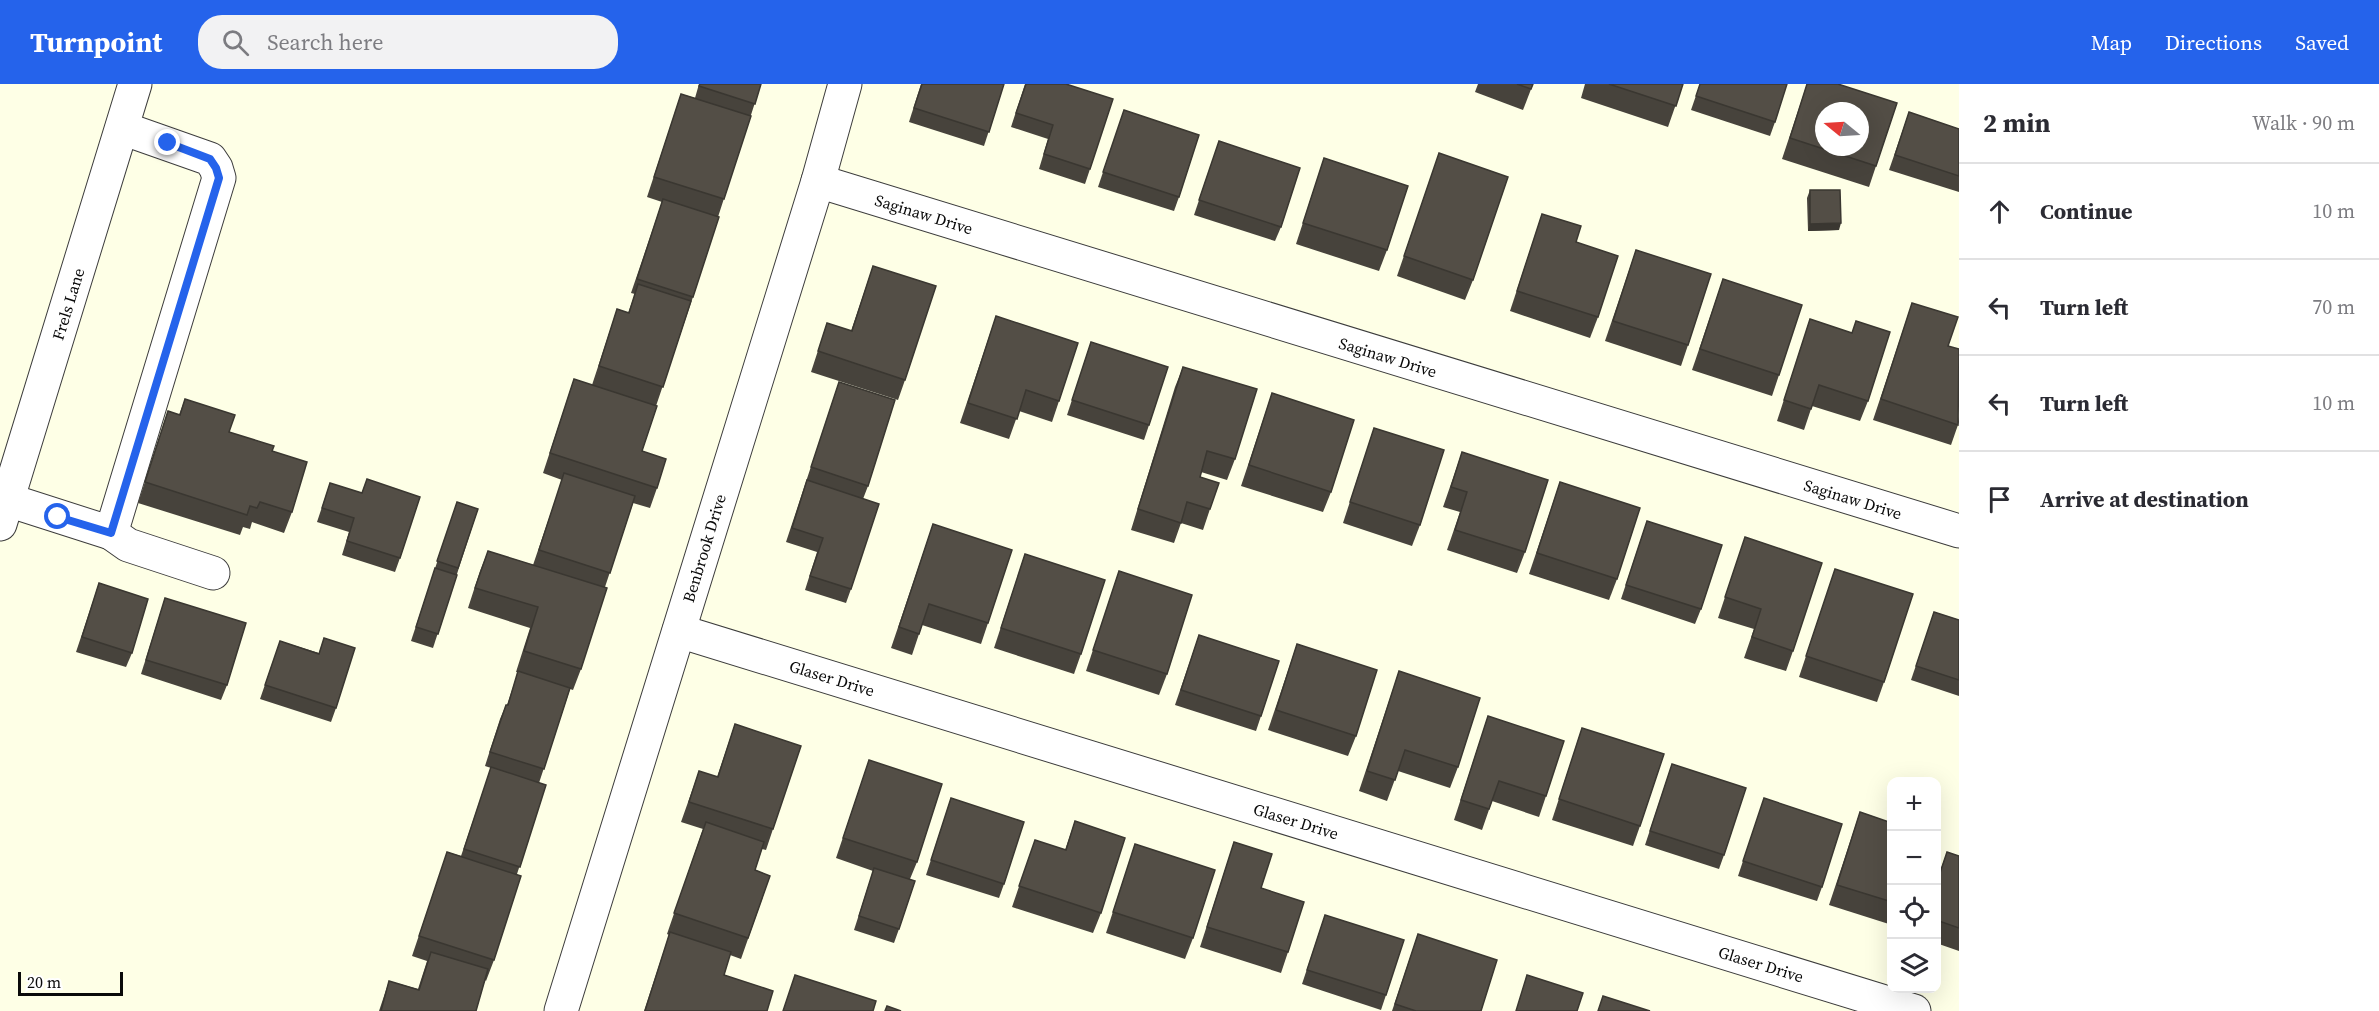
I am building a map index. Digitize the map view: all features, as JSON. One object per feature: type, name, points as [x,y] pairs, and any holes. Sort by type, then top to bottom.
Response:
[{"type":"street","name":"Frels Lane","points":[[3,511],[135,84]]},
{"type":"street","name":"Benbrook Drive","points":[[561,1011],[818,181],[845,84]]},
{"type":"street","points":[[111,533],[219,178],[210,159],[122,128]]},
{"type":"street","name":"Saginaw Drive","points":[[818,181],[1959,531]]},
{"type":"street","points":[[3,511],[111,533],[128,545],[213,573]]},
{"type":"street","name":"Glaser Drive","points":[[679,631],[1914,1011]]},
{"type":"building","points":[[700,84],[761,84],[755,104],[699,86]]},
{"type":"building","points":[[922,84],[1004,84],[989,132],[914,108]]},
{"type":"building","points":[[1026,84],[1066,84],[1113,99],[1090,169],[1044,154],[1053,125],[1016,113]]},
{"type":"building","points":[[1517,84],[1533,84],[1531,89]]},
{"type":"building","points":[[1609,84],[1683,84],[1676,106]]},
{"type":"building","points":[[1700,84],[1787,84],[1775,122],[1696,96]]},
{"type":"building","points":[[1807,84],[1838,84],[1897,103],[1876,166],[1845,156],[1869,156],[1869,102],[1815,102],[1815,146],[1790,138]]},
{"type":"building","points":[[681,94],[751,116],[724,199],[654,177]]},
{"type":"building","points":[[1124,110],[1199,135],[1179,197],[1103,172]]},
{"type":"building","points":[[1909,112],[1959,129],[1959,176],[1895,155]]},
{"type":"building","points":[[1219,141],[1300,168],[1281,227],[1199,200]]},
{"type":"building","points":[[1439,153],[1508,177],[1473,280],[1404,256]]},
{"type":"building","points":[[1324,158],[1408,186],[1387,250],[1303,223]]},
{"type":"building","points":[[1810,190],[1840,190],[1841,223],[1810,224]]},
{"type":"building","points":[[663,199],[719,217],[693,297],[637,279]]},
{"type":"building","points":[[1542,214],[1581,226],[1576,242],[1618,256],[1598,317],[1517,291]]},
{"type":"building","points":[[1636,250],[1711,274],[1688,345],[1613,321]]},
{"type":"building","points":[[873,266],[936,286],[905,380],[818,351],[827,323],[852,331]]},
{"type":"building","points":[[1723,279],[1802,305],[1779,375],[1700,349]]},
{"type":"building","points":[[638,284],[691,301],[663,387],[599,366],[617,309],[629,313]]},
{"type":"building","points":[[1912,303],[1958,317],[1948,346],[1959,349],[1958,425],[1881,399]]},
{"type":"building","points":[[996,316],[1078,343],[1059,401],[1026,390],[1017,419],[968,403]]},
{"type":"building","points":[[1810,319],[1852,333],[1856,321],[1890,332],[1868,401],[1819,385],[1811,409],[1784,400]]},
{"type":"building","points":[[1091,342],[1168,367],[1149,425],[1072,400]]},
{"type":"building","points":[[1183,367],[1257,389],[1235,459],[1207,451],[1200,477],[1219,483],[1210,509],[1187,502],[1181,523],[1138,509]]},
{"type":"building","points":[[574,379],[657,406],[642,451],[666,459],[657,488],[550,453]]},
{"type":"building","points":[[839,382],[895,400],[868,486],[811,467]]},
{"type":"building","points":[[1272,393],[1354,420],[1331,492],[1249,465]]},
{"type":"building","points":[[185,399],[235,415],[229,432],[274,446],[272,451],[307,462],[292,512],[260,502],[257,508],[250,506],[247,515],[145,482],[168,411],[180,415]]},
{"type":"building","points":[[1374,428],[1444,450],[1420,525],[1350,502]]},
{"type":"building","points":[[1462,452],[1548,480],[1525,552],[1455,530],[1467,492],[1451,487]]},
{"type":"building","points":[[564,473],[635,496],[610,573],[539,550]]},
{"type":"building","points":[[367,479],[420,497],[400,558],[347,541],[354,518],[322,508],[330,483],[362,493]]},
{"type":"building","points":[[807,480],[879,504],[851,589],[810,576],[823,538],[792,528]]},
{"type":"building","points":[[1560,482],[1640,508],[1617,579],[1537,553]]},
{"type":"building","points":[[457,502],[478,509],[458,568],[437,561]]},
{"type":"building","points":[[1647,521],[1722,545],[1701,609],[1626,585]]},
{"type":"building","points":[[933,524],[1012,550],[988,623],[929,604],[919,634],[899,627]]},
{"type":"building","points":[[1745,537],[1822,563],[1793,651],[1752,637],[1761,609],[1725,597]]},
{"type":"building","points":[[488,551],[607,588],[581,669],[524,651],[538,607],[475,588]]},
{"type":"building","points":[[1025,554],[1105,580],[1081,654],[1001,628]]},
{"type":"building","points":[[435,568],[457,575],[438,634],[416,627]]},
{"type":"building","points":[[1835,569],[1913,594],[1884,682],[1806,656]]},
{"type":"building","points":[[1119,571],[1192,595],[1167,674],[1093,650]]},
{"type":"building","points":[[99,583],[148,599],[132,653],[82,637]]},
{"type":"building","points":[[165,598],[246,623],[227,685],[146,660]]},
{"type":"building","points":[[1934,612],[1959,620],[1959,680],[1916,666]]},
{"type":"building","points":[[1199,635],[1279,661],[1261,716],[1181,690]]},
{"type":"building","points":[[324,638],[355,648],[336,708],[265,685],[280,641],[319,654]]},
{"type":"building","points":[[1297,644],[1377,670],[1356,736],[1276,710]]},
{"type":"building","points":[[518,671],[570,688],[544,769],[490,752]]},
{"type":"building","points":[[1399,671],[1480,698],[1458,767],[1405,750],[1395,780],[1367,771]]},
{"type":"building","points":[[1488,716],[1564,741],[1546,796],[1499,781],[1489,809],[1461,800]]},
{"type":"building","points":[[735,724],[801,746],[773,829],[689,802],[699,771],[718,777]]},
{"type":"building","points":[[1582,728],[1664,754],[1640,826],[1559,799]]},
{"type":"building","points":[[869,760],[942,784],[917,862],[843,838]]},
{"type":"building","points":[[1672,764],[1746,788],[1724,855],[1650,831]]},
{"type":"building","points":[[491,767],[546,785],[520,867],[464,849]]},
{"type":"building","points":[[951,798],[1024,822],[1004,884],[931,860]]},
{"type":"building","points":[[1764,798],[1842,824],[1822,887],[1743,861]]},
{"type":"building","points":[[1860,812],[1887,821],[1887,900],[1837,885]]},
{"type":"building","points":[[1075,821],[1125,838],[1101,913],[1019,886],[1035,840],[1066,850]]},
{"type":"building","points":[[706,822],[764,842],[755,870],[770,876],[748,938],[674,913]]},
{"type":"building","points":[[1234,842],[1272,854],[1261,888],[1304,902],[1288,952],[1207,927]]},
{"type":"building","points":[[1135,844],[1215,870],[1193,938],[1113,912]]},
{"type":"building","points":[[447,852],[521,876],[494,960],[419,936]]},
{"type":"building","points":[[1947,852],[1959,856],[1959,928],[1941,922],[1941,870]]},
{"type":"building","points":[[874,868],[915,881],[899,929],[859,916]]},
{"type":"building","points":[[1325,915],[1404,940],[1386,995],[1307,970]]},
{"type":"building","points":[[670,932],[731,952],[724,975],[773,991],[767,1011],[645,1011]]},
{"type":"building","points":[[1418,934],[1497,960],[1481,1011],[1416,1011],[1395,1004]]},
{"type":"building","points":[[431,952],[488,969],[476,1011],[381,1011],[389,981],[419,990]]},
{"type":"building","points":[[795,975],[876,1001],[873,1011],[783,1011]]},
{"type":"building","points":[[1527,975],[1583,993],[1577,1011],[1516,1011]]},
{"type":"building","points":[[1603,996],[1650,1011],[1598,1011]]},
{"type":"building","points":[[887,1006],[901,1011],[885,1011]]},
{"type":"route","points":[[58,517],[111,533],[219,178],[210,159],[168,143]]}]
